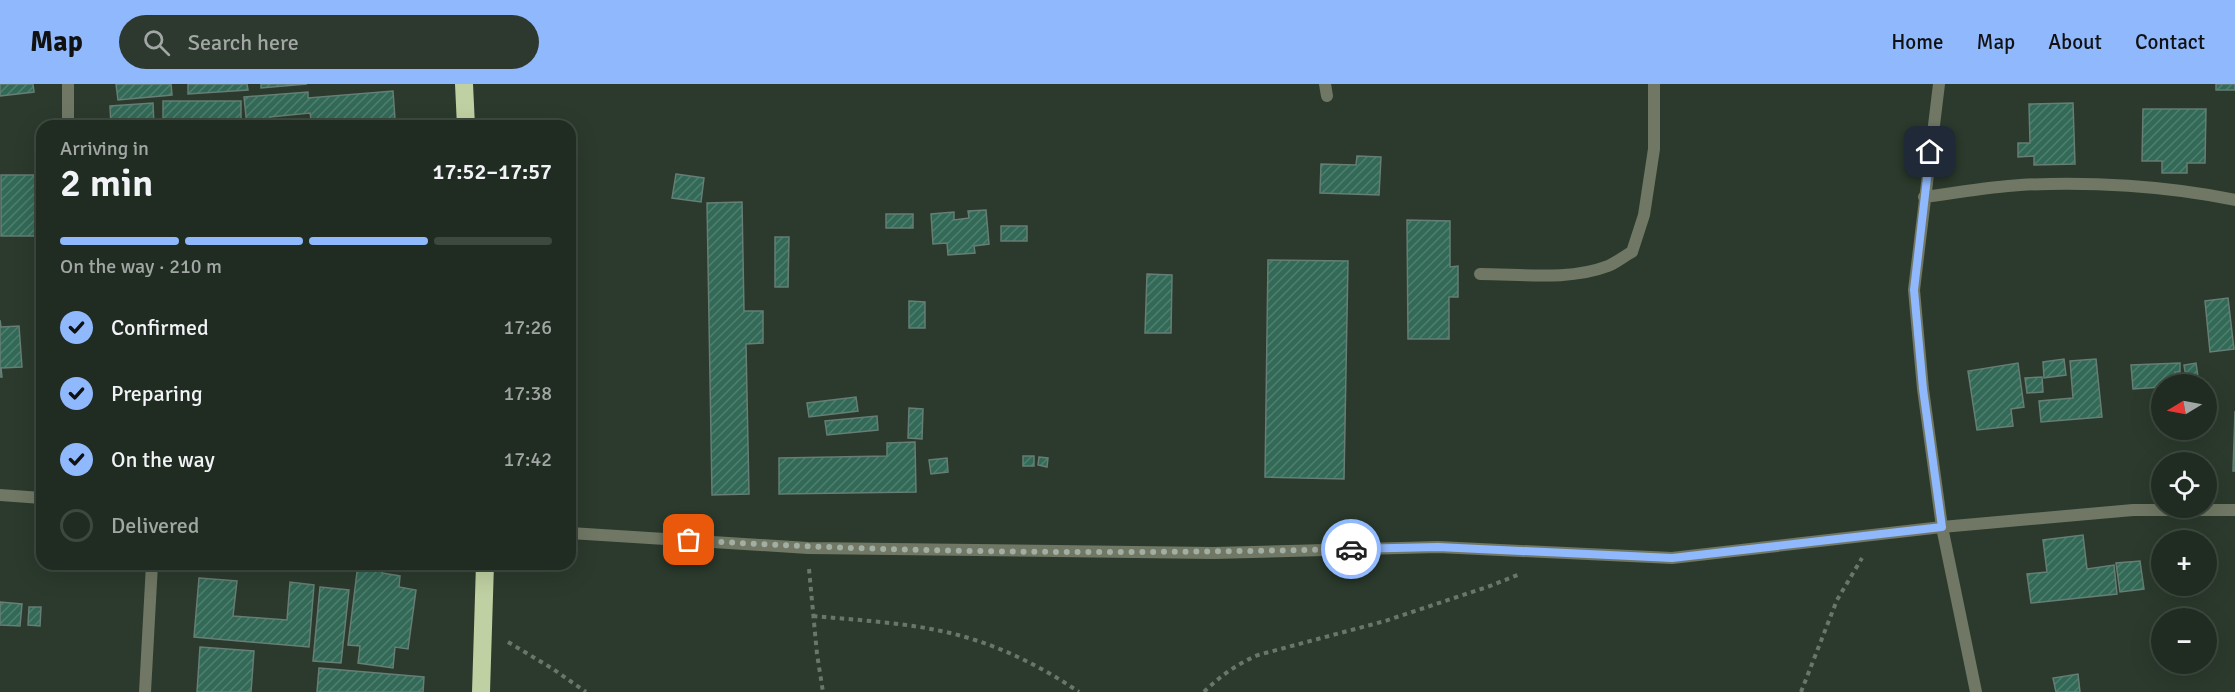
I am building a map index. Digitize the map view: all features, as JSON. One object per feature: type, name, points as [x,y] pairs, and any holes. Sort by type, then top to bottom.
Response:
[{"type":"highway","points":[[464,84],[466,120]]},
{"type":"highway","points":[[481,692],[485,570]]},
{"type":"street","points":[[68,84],[68,120]]},
{"type":"street","points":[[1480,274],[1582,273],[1609,266],[1632,252],[1644,215],[1654,149],[1654,84]]},
{"type":"street","points":[[1939,84],[1914,290],[1923,389],[1942,527],[1976,692]]},
{"type":"street","points":[[1924,197],[2020,185],[2104,185],[2207,194],[2235,200]]},
{"type":"street","points":[[0,495],[36,498]]},
{"type":"street","points":[[576,533],[808,548],[1214,552],[1438,547],[1672,558],[1942,527],[2133,510],[2235,510]]},
{"type":"street","points":[[145,692],[152,570]]},
{"type":"path","points":[[1801,692],[1837,600],[1876,534]]},
{"type":"path","points":[[808,548],[813,616],[823,692]]},
{"type":"path","points":[[1203,692],[1218,678],[1242,662],[1258,655],[1385,621],[1490,586],[1518,575],[1550,552]]},
{"type":"path","points":[[813,616],[942,631],[998,648],[1053,674],[1079,692]]},
{"type":"path","points":[[484,627],[586,692]]},
{"type":"building","points":[[0,84],[33,84],[34,92],[0,96]]},
{"type":"building","points":[[116,84],[171,84],[172,95],[118,100]]},
{"type":"building","points":[[188,84],[247,84],[248,90],[188,94]]},
{"type":"building","points":[[261,84],[307,84],[261,88]]},
{"type":"building","points":[[2216,84],[2235,84],[2235,90],[2216,90]]},
{"type":"building","points":[[393,91],[395,119],[311,120],[310,113],[270,117],[270,120],[246,120],[244,97],[308,92],[308,98]]},
{"type":"building","points":[[163,101],[241,101],[241,120],[163,120]]},
{"type":"building","points":[[153,103],[154,120],[111,120],[110,106]]},
{"type":"building","points":[[2073,103],[2075,164],[2034,165],[2034,156],[2018,157],[2018,143],[2030,143],[2029,104]]},
{"type":"building","points":[[2143,109],[2206,109],[2205,163],[2187,163],[2187,173],[2162,173],[2162,161],[2142,161]]},
{"type":"building","points":[[1357,156],[1381,157],[1379,195],[1320,193],[1321,164],[1356,165]]},
{"type":"building","points":[[676,174],[704,178],[701,202],[672,198]]},
{"type":"building","points":[[1,175],[36,175],[36,236],[1,236]]},
{"type":"building","points":[[742,202],[744,311],[763,311],[763,343],[746,344],[749,494],[712,495],[707,203]]},
{"type":"building","points":[[986,210],[989,244],[974,246],[975,253],[948,255],[947,243],[933,244],[931,214],[954,212],[954,220],[969,218],[968,211]]},
{"type":"building","points":[[886,214],[913,214],[913,228],[886,228]]},
{"type":"building","points":[[1407,220],[1450,221],[1450,267],[1458,266],[1458,297],[1449,297],[1449,339],[1408,339]]},
{"type":"building","points":[[1001,226],[1027,226],[1027,241],[1001,241]]},
{"type":"building","points":[[775,237],[789,237],[788,287],[775,287]]},
{"type":"building","points":[[1268,260],[1348,261],[1344,479],[1265,477]]},
{"type":"building","points":[[1147,274],[1172,275],[1171,333],[1145,333]]},
{"type":"building","points":[[2228,298],[2234,349],[2210,352],[2205,301]]},
{"type":"building","points":[[909,301],[925,302],[925,328],[909,328]]},
{"type":"building","points":[[0,320],[1,327],[19,326],[22,367],[1,368],[2,377],[0,377]]},
{"type":"building","points":[[2064,359],[2066,375],[2044,378],[2043,362]]},
{"type":"building","points":[[2096,359],[2102,417],[2041,422],[2039,401],[2073,398],[2070,361]]},
{"type":"building","points":[[2018,363],[2024,407],[2011,409],[2013,426],[1977,430],[1968,371]]},
{"type":"building","points":[[2180,363],[2180,372],[2151,374],[2151,388],[2133,389],[2131,365]]},
{"type":"building","points":[[2196,363],[2198,374],[2185,374],[2184,365]]},
{"type":"building","points":[[2042,377],[2043,392],[2027,393],[2025,378]]},
{"type":"building","points":[[856,397],[858,411],[809,417],[807,403]]},
{"type":"building","points":[[909,408],[923,409],[922,439],[908,438]]},
{"type":"building","points":[[2235,411],[2235,471],[2233,471]]},
{"type":"building","points":[[877,416],[878,430],[827,435],[825,421]]},
{"type":"building","points":[[915,442],[916,492],[779,494],[779,458],[887,456],[887,443]]},
{"type":"building","points":[[1023,456],[1034,456],[1034,466],[1023,466]]},
{"type":"building","points":[[1039,457],[1048,458],[1047,467],[1038,465]]},
{"type":"building","points":[[947,458],[948,472],[931,474],[929,460]]},
{"type":"building","points":[[2083,535],[2087,569],[2114,565],[2117,594],[2031,603],[2027,574],[2047,572],[2043,540]]},
{"type":"building","points":[[2140,561],[2144,589],[2120,592],[2116,563]]},
{"type":"building","points":[[357,570],[382,570],[382,573],[400,576],[399,587],[416,590],[408,649],[395,647],[393,668],[358,663],[360,646],[348,645]]},
{"type":"building","points":[[199,578],[237,581],[233,616],[287,620],[290,582],[314,585],[309,647],[194,637]]},
{"type":"building","points":[[320,587],[349,590],[341,663],[313,661]]},
{"type":"building","points":[[0,602],[22,604],[20,626],[0,625]]},
{"type":"building","points":[[29,607],[41,607],[40,626],[28,625]]},
{"type":"building","points":[[200,647],[254,651],[251,692],[197,692]]},
{"type":"building","points":[[319,668],[424,677],[423,692],[317,692]]},
{"type":"building","points":[[2078,674],[2080,692],[2056,692],[2053,678]]},
{"type":"way so far","points":[[689,540],[808,548],[1214,552],[1351,549]]},
{"type":"route","points":[[1351,549],[1438,547],[1672,558],[1942,527],[1923,389],[1914,290],[1930,152]]}]
